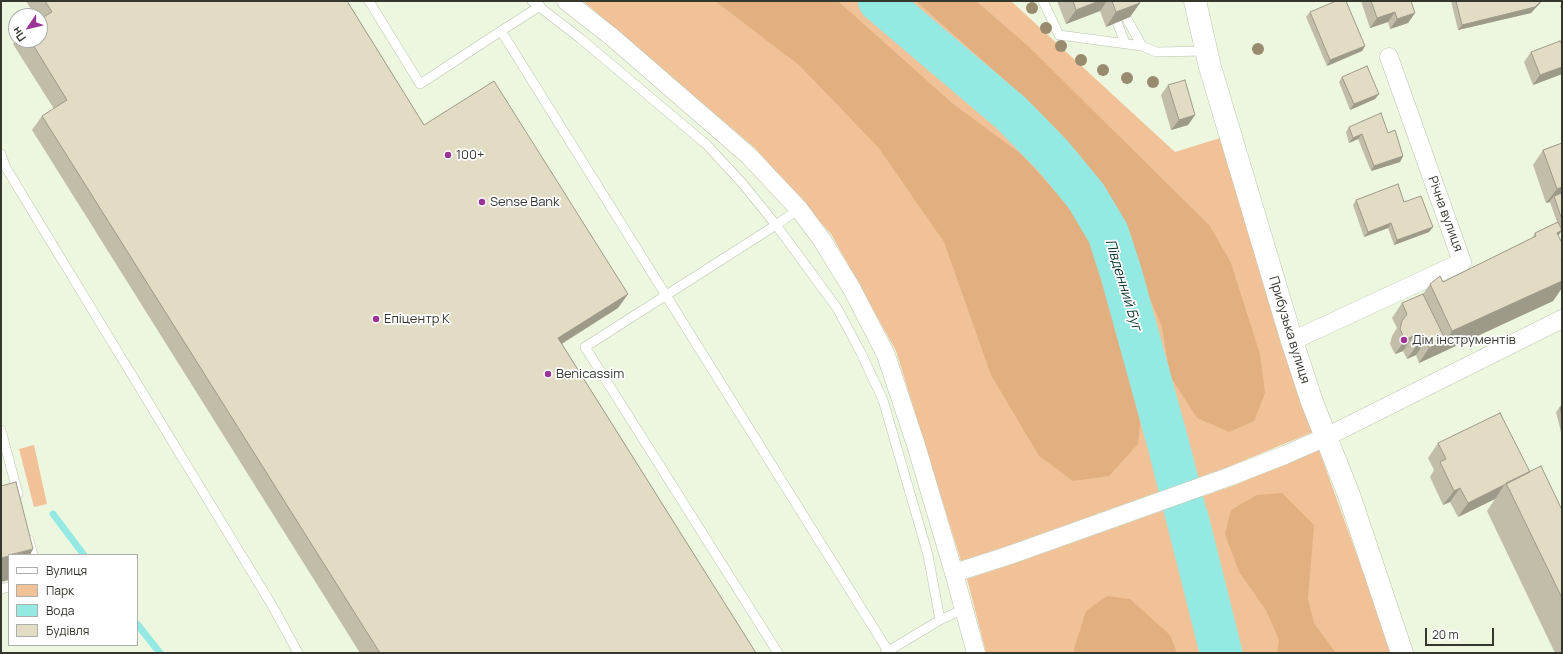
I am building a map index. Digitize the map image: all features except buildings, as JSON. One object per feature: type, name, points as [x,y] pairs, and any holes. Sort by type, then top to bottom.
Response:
[{"type":"street","points":[[566,1],[612,38],[748,155],[799,209],[822,240],[852,289],[886,355],[916,445],[976,653]]},
{"type":"street","name":"Прибузька вулиця","points":[[1195,1],[1210,67],[1292,341],[1312,402],[1349,495],[1402,653]]},
{"type":"street","name":"Річна вулиця","points":[[1292,341],[1462,262],[1388,57]]},
{"type":"street","points":[[954,573],[1010,555],[1231,476],[1326,437],[1562,320]]},
{"type":"lane","points":[[369,1],[420,84],[540,6]]},
{"type":"lane","points":[[532,1],[581,39],[707,145],[743,184],[776,225],[837,308],[861,353],[883,400],[928,555],[940,620]]},
{"type":"lane","points":[[1043,1],[1059,35],[1142,46],[1156,52],[1207,51]]},
{"type":"lane","points":[[1127,19],[1142,46]]},
{"type":"lane","points":[[1117,22],[1125,44]]},
{"type":"lane","points":[[501,32],[886,652],[940,620],[964,609]]},
{"type":"lane","points":[[1,154],[6,168],[273,607],[298,653]]},
{"type":"lane","points":[[778,653],[585,347],[665,297],[799,209]]},
{"type":"lane","points":[[1,430],[19,497],[1,499]]},
{"type":"lane","points":[[27,532],[33,554]]},
{"type":"green space","points":[[583,1],[1011,1],[1175,152],[1220,138],[1281,344],[1313,432],[1228,467],[961,561],[896,351],[831,234],[755,148]]},
{"type":"green space","points":[[34,445],[47,504],[34,507],[19,449]]},
{"type":"green space","points":[[1319,450],[1391,653],[986,653],[967,579],[1235,485]]},
{"type":"shaded area","points":[[715,1],[838,1],[952,103],[1021,154],[1069,206],[1097,255],[1124,340],[1141,416],[1138,444],[1109,476],[1073,481],[1039,456],[991,375],[944,242],[878,147],[799,65]]},
{"type":"shaded area","points":[[916,1],[976,1],[1028,46],[1210,226],[1231,263],[1260,354],[1265,393],[1254,421],[1229,432],[1197,418],[1170,376],[1162,327],[1128,248],[1083,166],[1037,109]]},
{"type":"shaded area","points":[[1282,493],[1314,525],[1308,599],[1314,623],[1336,653],[1277,653],[1279,640],[1266,610],[1239,572],[1225,534],[1231,510],[1257,495]]},
{"type":"shaded area","points":[[1107,596],[1130,599],[1170,635],[1177,653],[1075,653],[1074,649],[1086,611]]},
{"type":"water","points":[[1207,509],[1243,653],[1207,653],[1173,521]]},
{"type":"waterway","name":"Південний Буг","points":[[879,1],[1011,113],[1053,156],[1086,196],[1108,233],[1121,273],[1169,447],[1221,653]]},
{"type":"waterway","points":[[53,514],[83,554]]},
{"type":"waterway","points":[[138,625],[160,653]]},
{"type":"place","name":"100+","points":[[448,155]]},
{"type":"place","name":"Sense Bank","points":[[482,202]]},
{"type":"place","name":"Епіцентр К","points":[[376,319]]},
{"type":"place","name":"Дім інструментів","points":[[1404,340]]},
{"type":"place","name":"Benicassim","points":[[548,374]]}]
